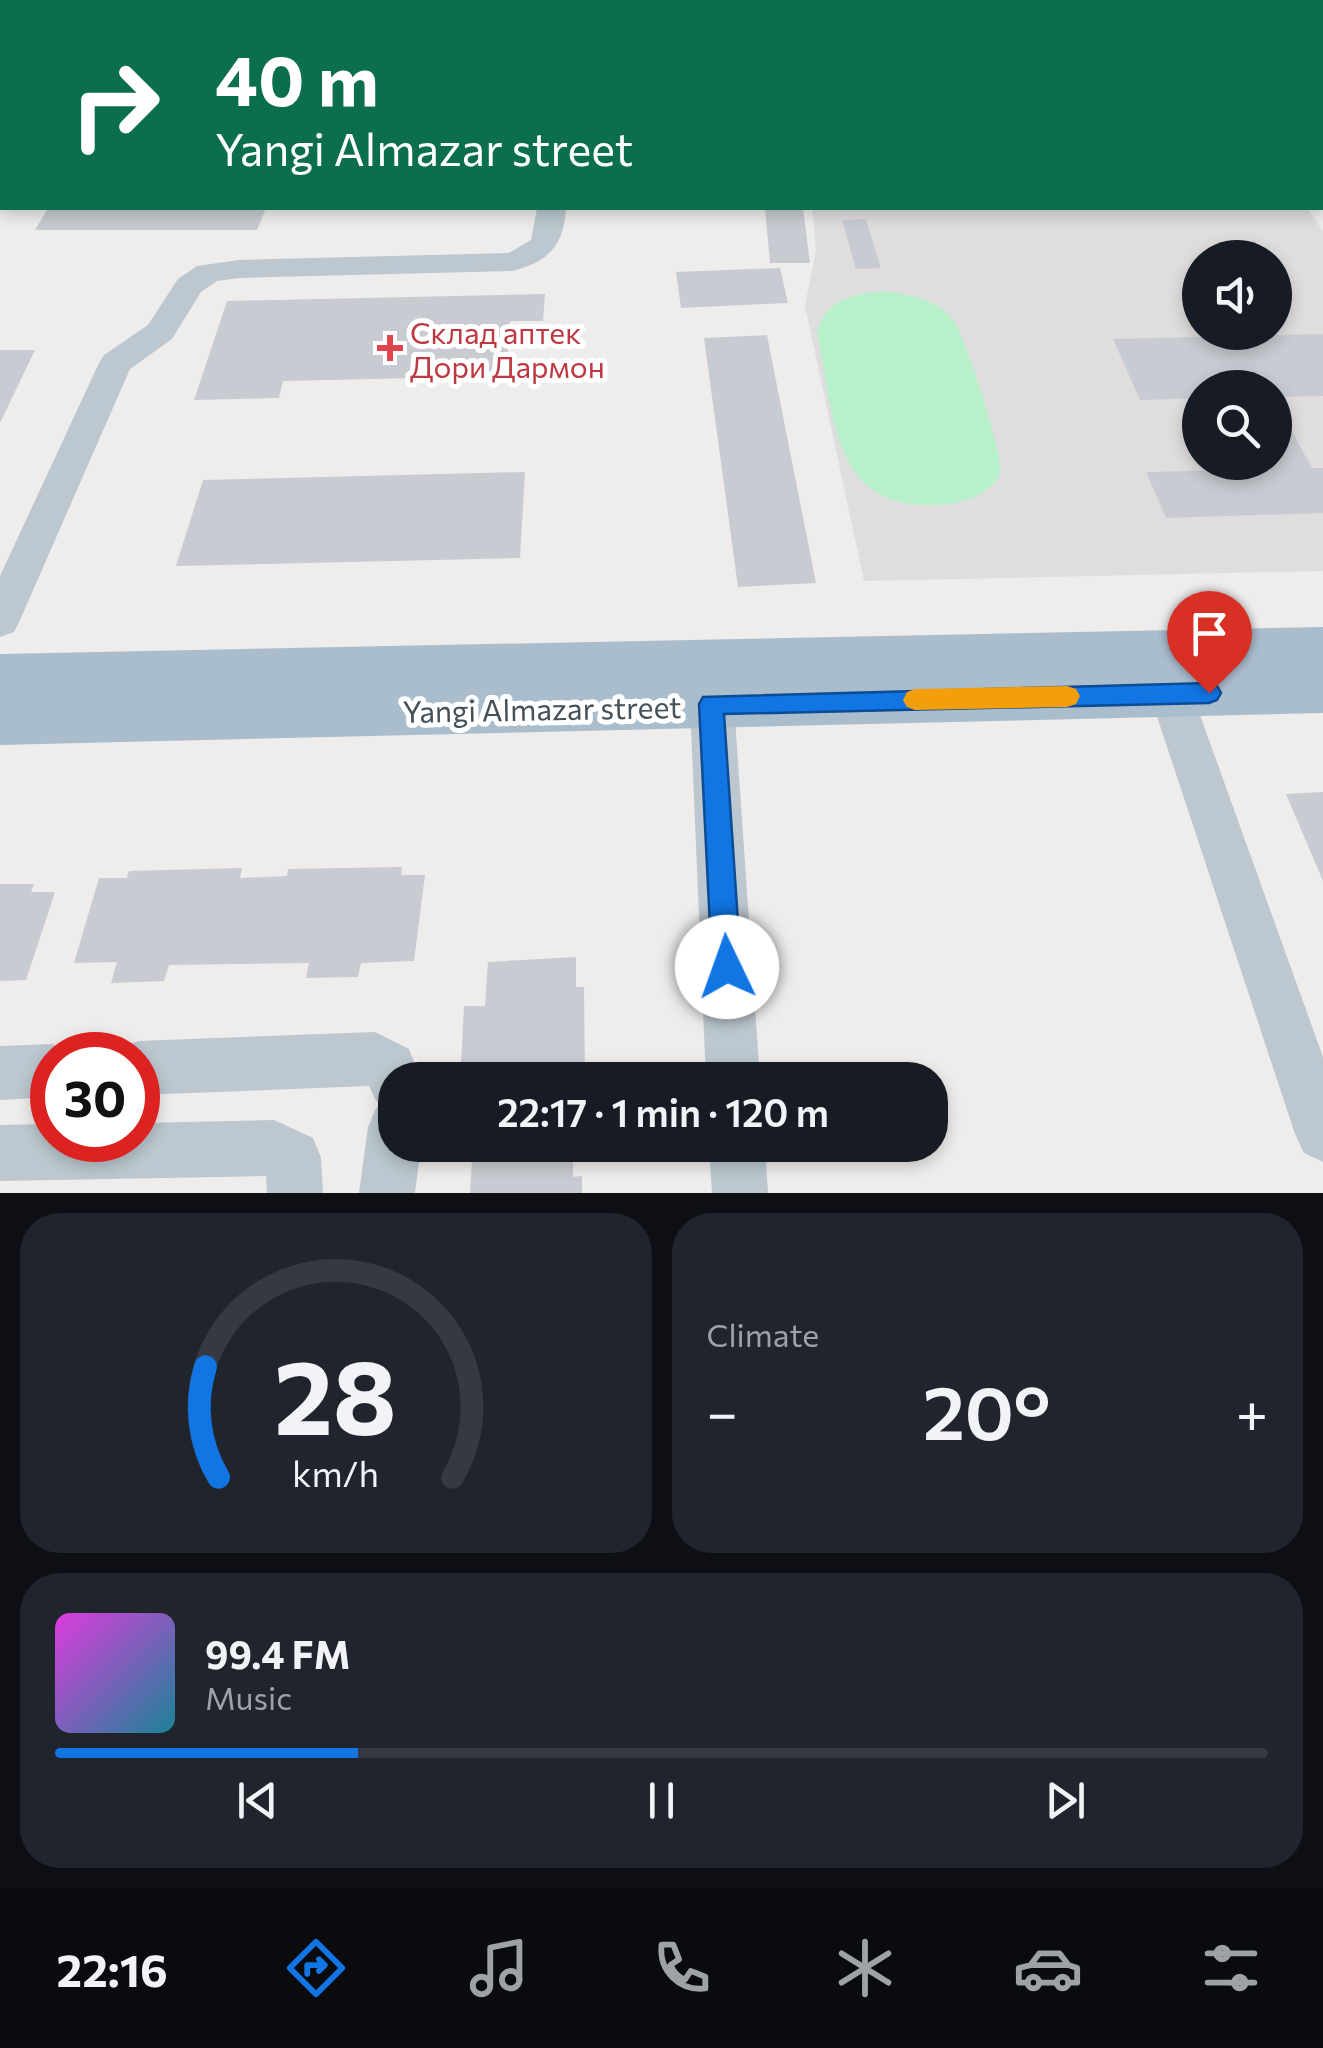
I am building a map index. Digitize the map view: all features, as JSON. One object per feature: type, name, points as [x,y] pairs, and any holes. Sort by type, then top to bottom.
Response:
[{"type":"main road","name":"Yangi Almazar street","points":[[0,721],[712,704],[1164,673],[1323,648]]},
{"type":"main road","name":"Yangi Almazar street","points":[[0,676],[1164,673],[1323,690]]},
{"type":"street","points":[[0,620],[116,363],[160,332],[189,286],[208,273],[239,270],[512,262],[537,254],[548,240],[552,210]]},
{"type":"street","points":[[1164,673],[1308,1049],[1323,1134]]},
{"type":"street","points":[[712,704],[732,1062]]},
{"type":"street","points":[[160,1067],[375,1059],[380,1062]]},
{"type":"street","points":[[0,1072],[30,1071]]},
{"type":"street","points":[[0,1153],[274,1148],[293,1158],[295,1193]]},
{"type":"street","points":[[387,1193],[391,1162]]},
{"type":"street","points":[[738,1162],[740,1193]]},
{"type":"shaded area","points":[[812,210],[1308,210],[1323,231],[1323,571],[864,581],[805,306],[816,250]]},
{"type":"green space","points":[[886,291],[932,303],[948,314],[959,331],[983,397],[1000,463],[997,480],[972,498],[950,504],[911,504],[882,495],[861,479],[846,457],[836,430],[817,334],[833,305],[852,296]]},
{"type":"building","points":[[47,210],[265,210],[257,230],[35,230]]},
{"type":"building","points":[[765,210],[803,210],[810,263],[770,263]]},
{"type":"building","points":[[866,219],[881,268],[856,269],[842,220]]},
{"type":"building","points":[[780,268],[788,303],[681,308],[676,272]]},
{"type":"building","points":[[545,294],[543,321],[510,321],[506,376],[283,381],[279,398],[194,400],[227,301]]},
{"type":"building","points":[[1323,334],[1323,396],[1292,397],[1292,370],[1182,370],[1182,399],[1140,400],[1113,339],[1182,337],[1182,350],[1292,350],[1292,335]]},
{"type":"building","points":[[767,335],[816,583],[738,587],[704,338]]},
{"type":"building","points":[[0,350],[35,350],[0,423]]},
{"type":"building","points":[[1292,431],[1312,468],[1323,468],[1323,513],[1166,518],[1146,472],[1182,471],[1182,480],[1292,480]]},
{"type":"building","points":[[525,472],[520,558],[176,566],[203,480]]},
{"type":"building","points":[[1323,792],[1323,881],[1286,794]]},
{"type":"building","points":[[402,867],[401,875],[425,875],[414,961],[361,963],[358,977],[306,978],[309,963],[169,965],[164,981],[111,983],[117,962],[74,963],[99,878],[127,878],[129,871],[242,868],[240,878],[287,876],[288,869]]},
{"type":"building","points":[[0,884],[34,884],[31,892],[55,892],[26,980],[0,981]]},
{"type":"building","points":[[576,957],[576,987],[584,987],[585,1062],[461,1062],[464,1006],[485,1006],[488,962]]},
{"type":"building","points":[[472,1162],[573,1162],[573,1177],[582,1176],[582,1193],[470,1193]]},
{"type":"slow traffic","points":[[915,700],[1067,696]]},
{"type":"place","name":"Склад аптек Дори Дармон","points":[[390,348]]},
{"type":"route","points":[[727,967],[712,704],[1209,693]]}]
